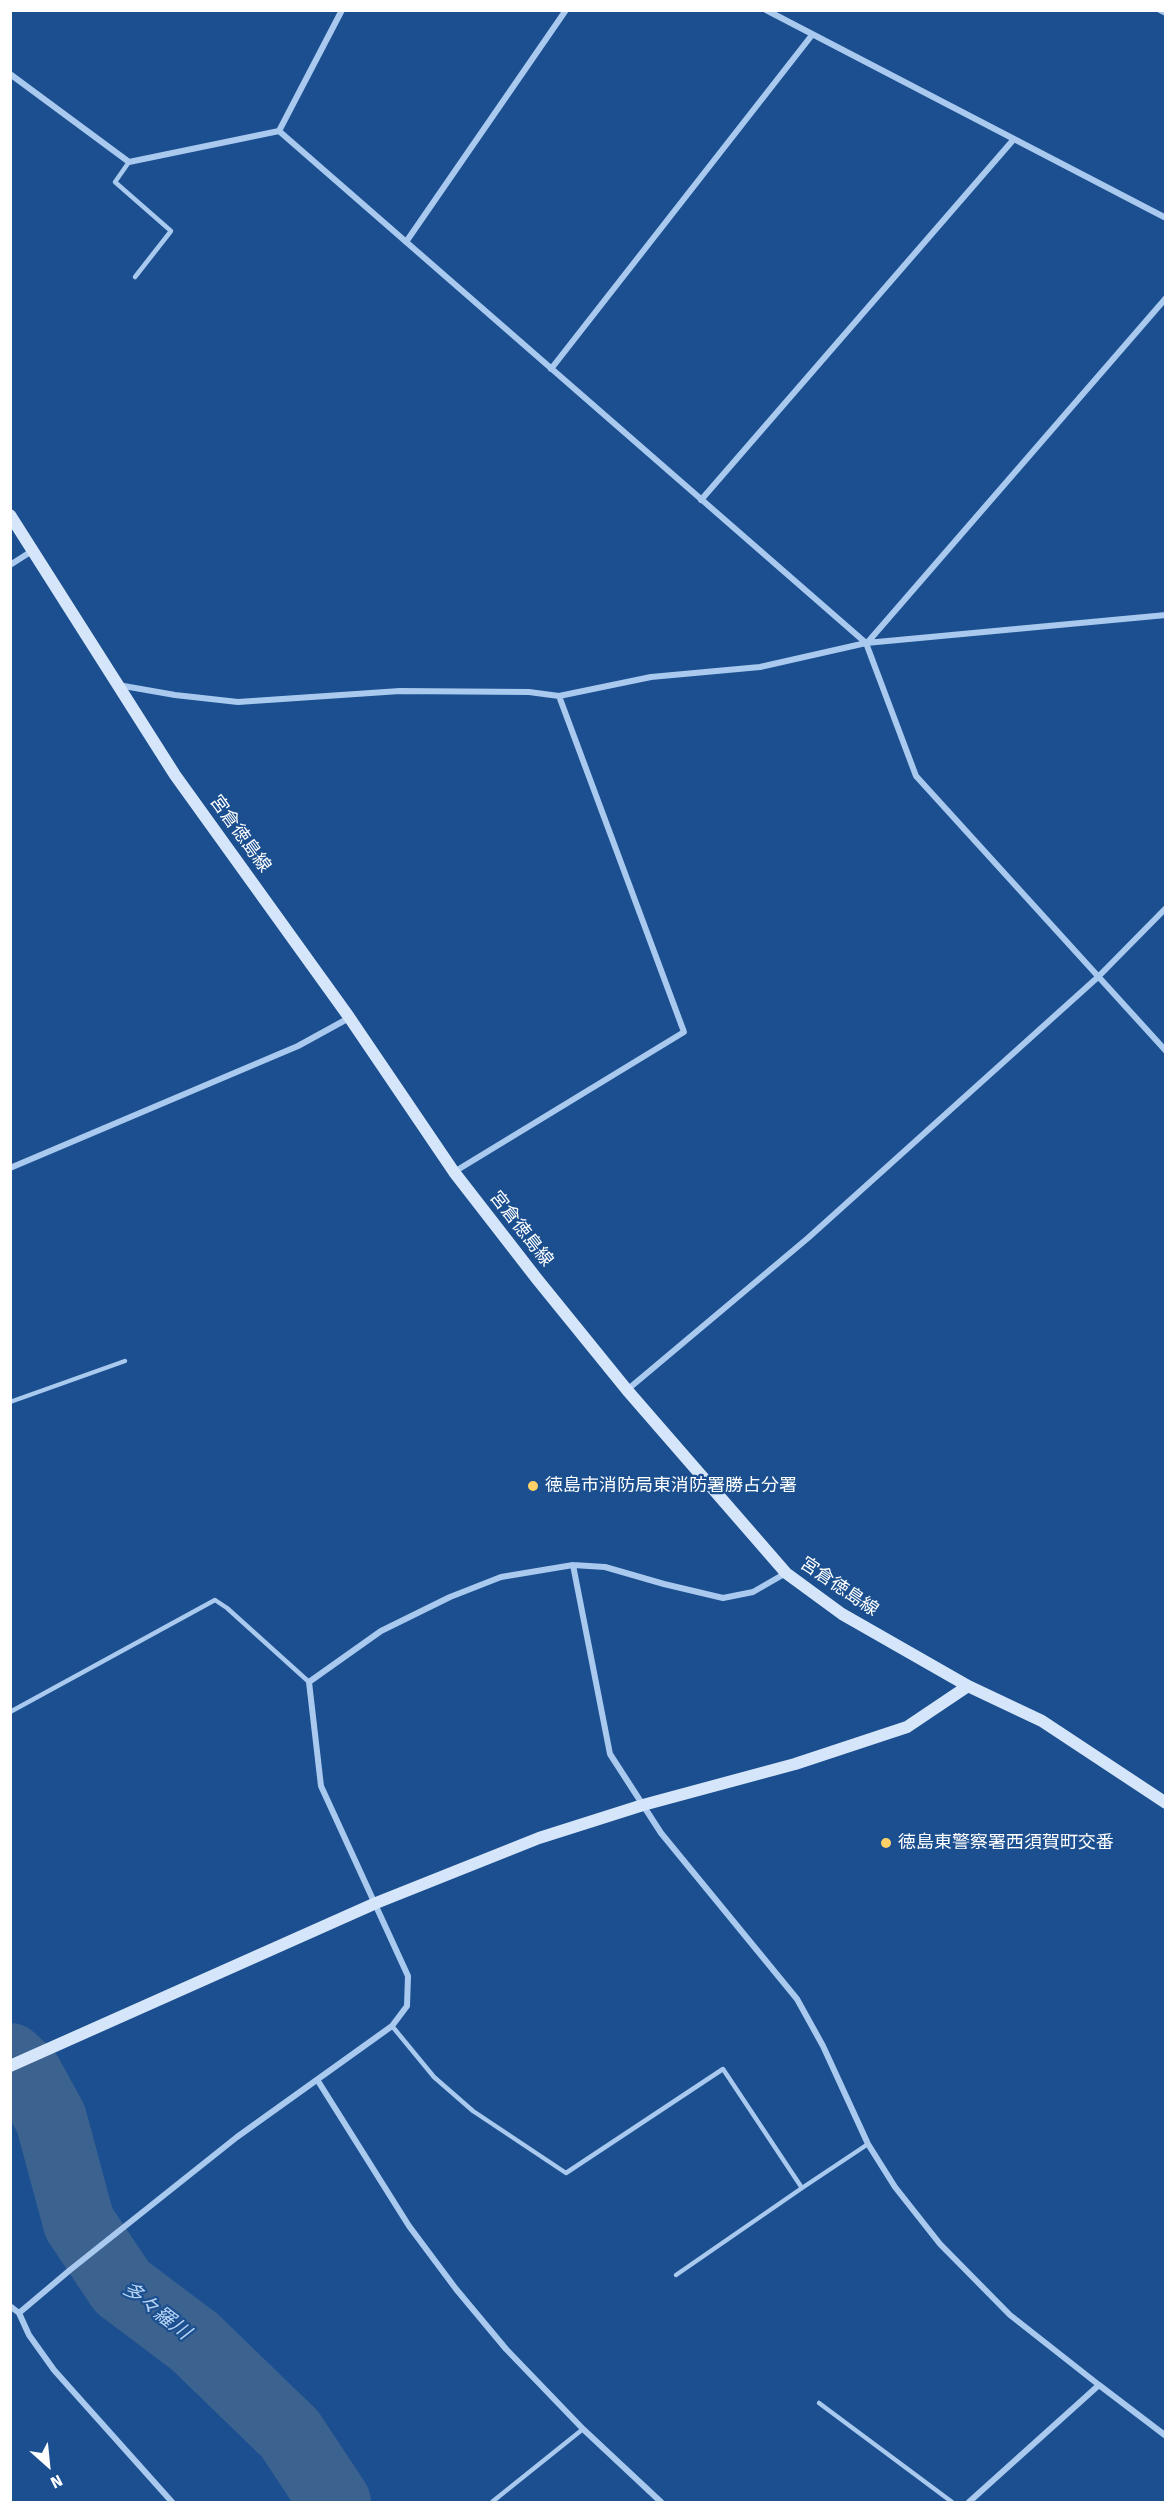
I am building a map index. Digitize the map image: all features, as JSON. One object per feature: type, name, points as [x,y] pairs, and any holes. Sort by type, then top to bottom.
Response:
[{"type":"main road","name":"宮倉徳島線","points":[[10,515],[175,774],[350,1017],[454,1172],[627,1390],[786,1573],[842,1614],[968,1686],[1042,1721],[1166,1803]]},
{"type":"main road","points":[[10,2067],[376,1903],[539,1838],[643,1804],[795,1764],[907,1727],[968,1686]]},
{"type":"street","points":[[279,131],[342,10]]},
{"type":"street","points":[[406,242],[566,10]]},
{"type":"street","points":[[766,10],[1166,218]]},
{"type":"street","points":[[1160,10],[1166,13]]},
{"type":"street","points":[[551,369],[812,34]]},
{"type":"street","points":[[10,74],[129,162],[279,131]]},
{"type":"street","points":[[279,131],[866,644],[916,776],[1166,1051]]},
{"type":"street","points":[[702,500],[1014,139]]},
{"type":"street","points":[[866,644],[1166,298]]},
{"type":"street","points":[[10,565],[32,551]]},
{"type":"street","points":[[117,685],[175,695],[238,702],[400,691],[529,692],[559,696],[651,676],[760,667],[866,644],[1166,615]]},
{"type":"street","points":[[454,1172],[684,1032],[559,696]]},
{"type":"street","points":[[627,1390],[808,1238],[1098,977],[1166,908]]},
{"type":"street","points":[[10,1168],[298,1046],[350,1017]]},
{"type":"street","points":[[19,2313],[237,2137],[392,2026],[407,2006],[408,1976],[321,1786],[309,1682],[381,1631],[450,1597],[501,1577],[573,1565],[605,1567],[723,1598],[753,1592],[786,1573]]},
{"type":"street","points":[[573,1565],[610,1754],[688,1868],[797,1999],[823,2046],[868,2144],[895,2187],[940,2244],[1010,2315],[1166,2436]]},
{"type":"street","points":[[318,2081],[409,2226],[456,2289],[506,2349],[584,2429],[661,2502]]},
{"type":"street","points":[[10,2306],[19,2313],[29,2335],[54,2370],[172,2502]]},
{"type":"street","points":[[969,2502],[1099,2385]]},
{"type":"lane","points":[[129,162],[115,182],[171,231],[135,277]]},
{"type":"lane","points":[[10,1402],[125,1361]]},
{"type":"lane","points":[[10,1712],[215,1600],[227,1608],[309,1682]]},
{"type":"lane","points":[[392,2026],[434,2077],[473,2111],[566,2173],[723,2068],[802,2188]]},
{"type":"lane","points":[[676,2275],[868,2144]]},
{"type":"lane","points":[[819,2403],[951,2502]]},
{"type":"lane","points":[[492,2502],[584,2429]]},
{"type":"waterway","name":"多々羅川","points":[[10,2059],[27,2075],[51,2119],[79,2223],[122,2287],[195,2342],[290,2434],[335,2502]]},
{"type":"place","name":"徳島市消防局東消防署勝占分署","points":[[533,1486]]},
{"type":"place","name":"徳島東警察署西須賀町交番","points":[[886,1843]]}]
